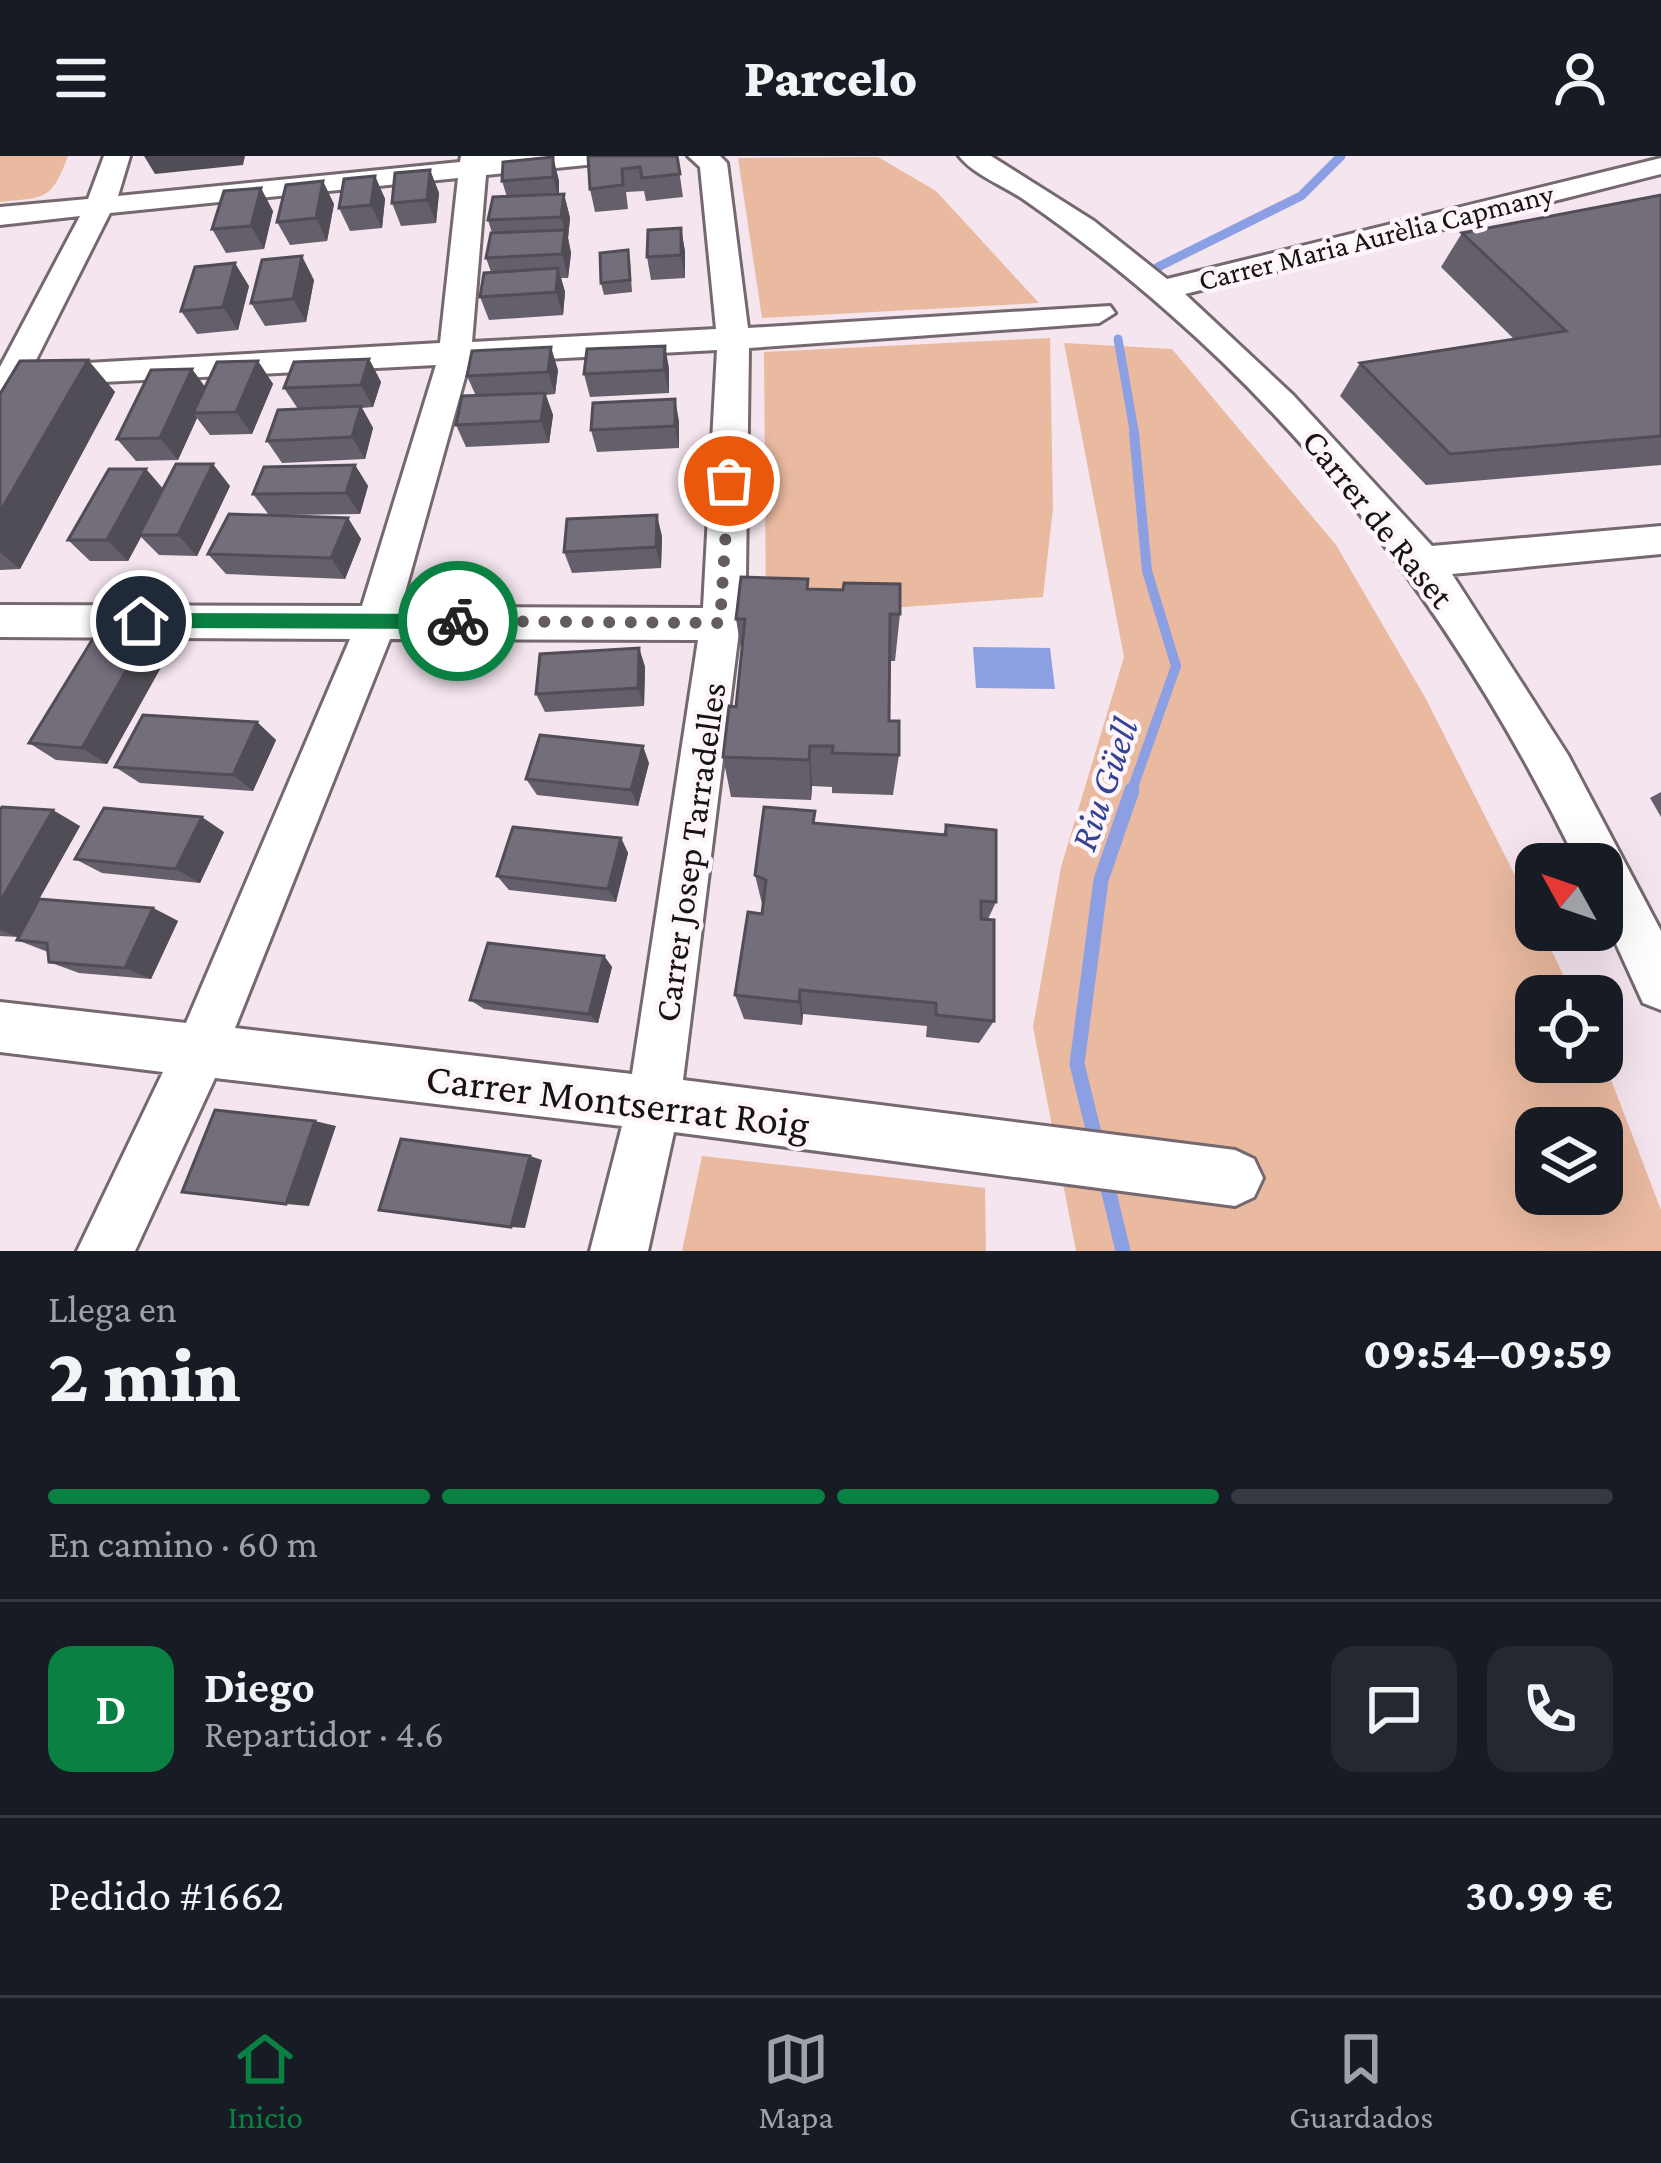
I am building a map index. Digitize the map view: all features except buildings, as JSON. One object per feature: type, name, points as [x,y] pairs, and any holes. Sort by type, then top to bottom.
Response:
[{"type":"street","points":[[6,387],[100,206],[117,156]]},
{"type":"street","points":[[0,216],[475,162],[596,156]]},
{"type":"street","name":"Carrer de Raset","points":[[972,156],[1039,196],[1218,338],[1312,432],[1423,562],[1589,830],[1661,986]]},
{"type":"street","name":"Carrer Josep Tarradelles","points":[[619,1251],[654,1102],[727,575],[733,340],[707,159]]},
{"type":"street","points":[[106,1251],[200,1052],[377,621],[454,354],[475,162]]},
{"type":"street","name":"Carrer Maria Aurèlia Capmany","points":[[1161,290],[1661,166]]},
{"type":"street","points":[[6,387],[1099,313]]},
{"type":"street","points":[[1423,562],[1661,540]]},
{"type":"street","points":[[0,621],[720,623]]},
{"type":"street","name":"Carrer Montserrat Roig","points":[[0,1027],[654,1102],[1235,1178]]},
{"type":"shaded area","points":[[0,156],[68,156],[45,194],[0,202]]},
{"type":"shaded area","points":[[878,157],[936,191],[1039,303],[762,318],[738,158]]},
{"type":"shaded area","points":[[1050,338],[1053,508],[1043,597],[766,617],[764,352]]},
{"type":"shaded area","points":[[1064,343],[1172,349],[1336,545],[1426,699],[1515,875],[1515,951],[1552,951],[1563,975],[1515,975],[1515,1083],[1612,1083],[1622,1107],[1515,1107],[1515,1215],[1623,1215],[1623,1111],[1661,1210],[1661,1251],[1076,1251],[1033,1027],[1061,867],[1124,657]]},
{"type":"shaded area","points":[[702,1156],[985,1188],[986,1251],[682,1251]]},
{"type":"water","points":[[973,647],[1050,648],[1055,689],[976,688]]},
{"type":"waterway","name":"Riu Güell","points":[[1158,267],[1301,196],[1341,156]]},
{"type":"waterway","name":"Riu Güell","points":[[1118,339],[1135,436]]},
{"type":"waterway","name":"Riu Güell","points":[[1131,793],[1176,666],[1147,571],[1134,433]]},
{"type":"waterway","name":"Riu Güell","points":[[1097,1145],[1077,1064],[1101,880],[1132,790]]},
{"type":"waterway","name":"Riu Güell","points":[[1105,1176],[1123,1251]]},
{"type":"way so far","points":[[458,621],[720,623],[727,575],[729,481]]},
{"type":"route","points":[[141,621],[458,621]]}]
